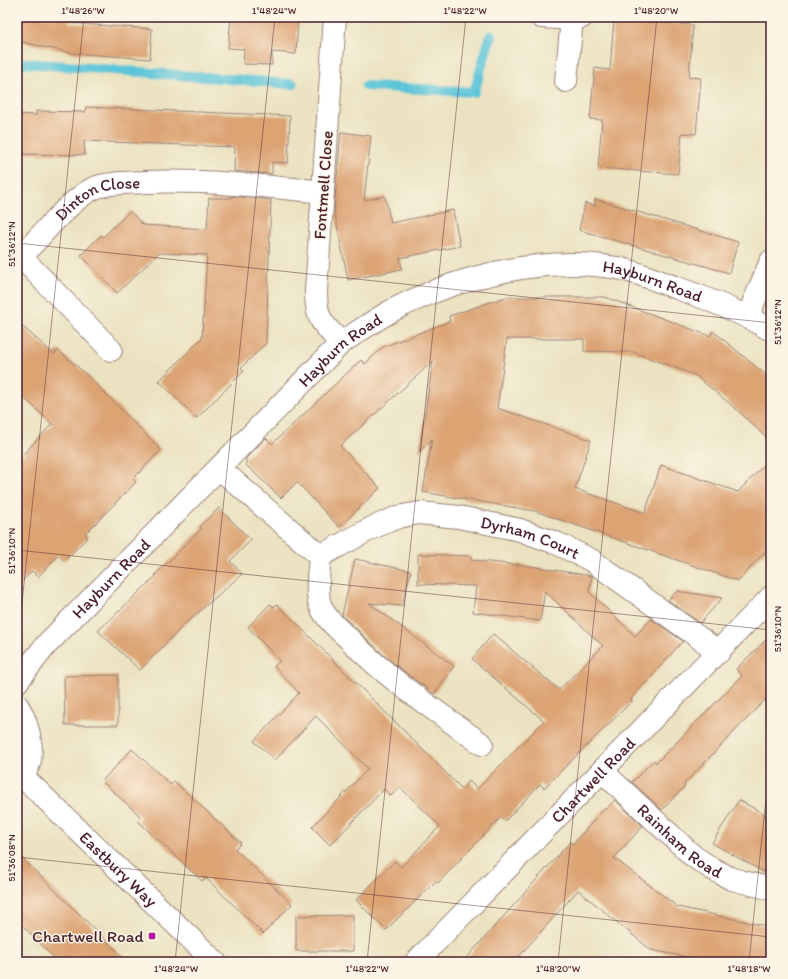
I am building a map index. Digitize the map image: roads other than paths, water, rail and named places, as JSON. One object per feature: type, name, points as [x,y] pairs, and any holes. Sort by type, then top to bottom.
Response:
[{"type":"street","name":"Fontmell Close","points":[[335,17],[316,307],[321,323],[341,344]]},
{"type":"street","points":[[542,17],[577,18],[566,81]]},
{"type":"street","name":"Dinton Close","points":[[111,350],[21,257],[79,198],[97,188],[120,183],[192,181],[323,192]]},
{"type":"street","points":[[748,316],[771,261]]},
{"type":"street","name":"Hayburn Road","points":[[17,682],[46,645],[341,344],[372,322],[402,305],[430,294],[510,268],[547,264],[586,264],[618,268],[706,298],[748,316],[771,330]]},
{"type":"street","points":[[219,468],[320,556],[318,597],[321,607],[328,618],[366,656],[404,689],[482,744]]},
{"type":"street","name":"Dyrham Court","points":[[320,556],[372,528],[398,517],[419,513],[459,517],[505,527],[556,543],[591,560],[719,652]]},
{"type":"street","name":"Chartwell Road","points":[[416,962],[771,597]]},
{"type":"street","name":"Eastbury Way","points":[[17,705],[27,723],[30,738],[28,764],[20,777],[215,962]]},
{"type":"street","name":"Rainham Road","points":[[602,771],[693,856],[732,878],[771,889]]},
{"type":"waterway","points":[[366,86],[474,92],[491,35]]},
{"type":"waterway","points":[[17,65],[25,63],[293,84]]},
{"type":"place","name":"Chartwell Road","points":[[152,936]]}]
